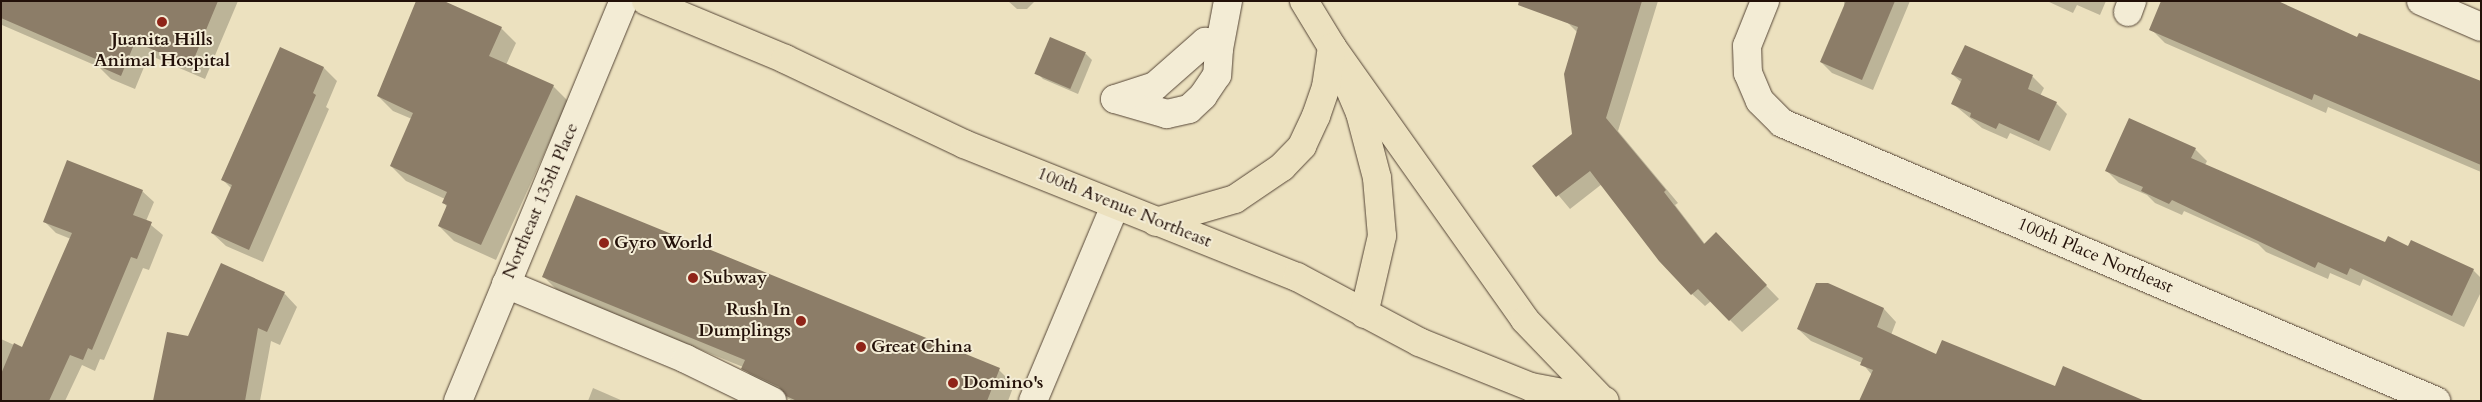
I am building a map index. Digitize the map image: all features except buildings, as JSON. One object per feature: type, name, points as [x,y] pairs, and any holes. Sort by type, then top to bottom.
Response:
[{"type":"main road","name":"100th Avenue Northeast","points":[[646,1],[786,59],[964,144],[1115,206],[1297,277],[1420,342],[1531,387],[1603,400]]},
{"type":"main road","points":[[1304,1],[1332,47],[1526,320],[1603,400]]},
{"type":"main road","points":[[1156,222],[1235,199],[1282,167],[1302,146],[1326,87],[1332,47]]},
{"type":"main road","points":[[1332,47],[1360,112],[1377,178],[1382,236],[1364,314]]},
{"type":"street","name":"Northeast 135th Place","points":[[458,401],[624,1]]},
{"type":"street","points":[[1219,49],[1228,1]]},
{"type":"street","name":"100th Place Northeast","points":[[1765,1],[1747,46],[1748,73],[1760,101],[1782,123],[2436,401]]},
{"type":"street","points":[[2421,1],[2481,27]]},
{"type":"street","points":[[1033,401],[1115,206]]},
{"type":"street","points":[[506,284],[686,359],[772,401]]},
{"type":"place","name":"Juanita Hills Animal Hospital","points":[[162,22]]},
{"type":"place","name":"Gyro World","points":[[604,243]]},
{"type":"place","name":"Subway","points":[[693,278]]},
{"type":"place","name":"Rush In Dumplings","points":[[801,321]]},
{"type":"place","name":"Great China","points":[[861,347]]},
{"type":"place","name":"Domino's","points":[[953,383]]}]
